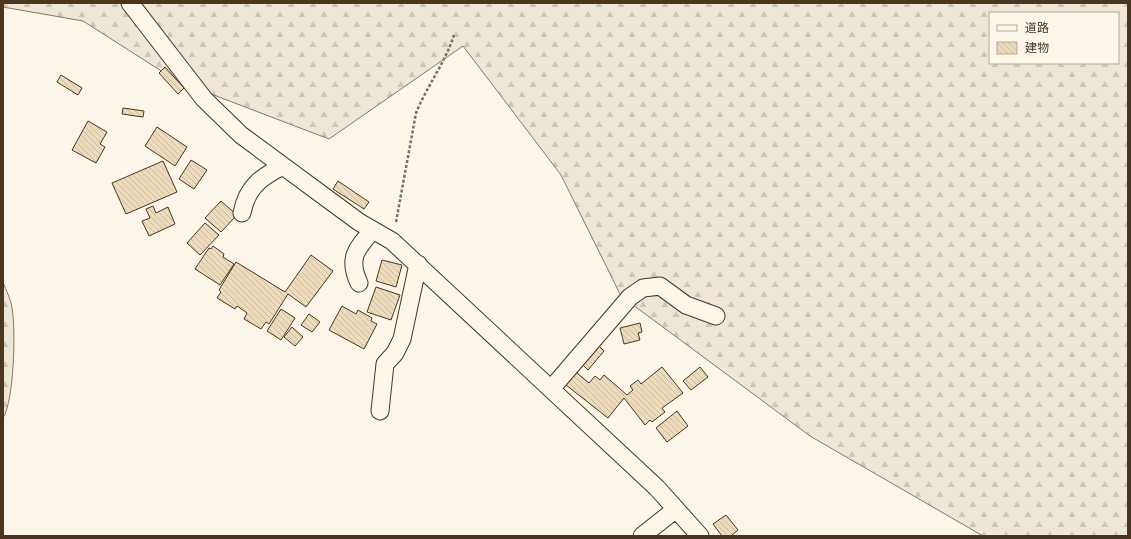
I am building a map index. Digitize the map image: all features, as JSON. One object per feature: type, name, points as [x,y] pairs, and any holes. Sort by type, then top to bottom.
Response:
[{"type":"street","points":[[130,3],[204,99],[241,135],[359,222],[392,241],[657,488],[700,536]]},
{"type":"street","points":[[242,213],[243,206],[256,182],[283,166]]},
{"type":"street","points":[[360,282],[355,270],[355,252],[373,230]]},
{"type":"street","points":[[380,411],[385,364],[395,353],[402,339],[418,264]]},
{"type":"street","points":[[551,389],[630,297],[643,288],[660,286],[686,305],[716,316]]},
{"type":"street","points":[[642,536],[676,509]]},
{"type":"path","points":[[392,241],[406,176],[416,114],[422,97],[443,63],[454,35]]},
{"type":"green space","points":[[3,3],[1128,3],[1128,536],[983,536],[810,436],[621,296],[561,175],[463,46],[329,139],[177,81],[83,21],[3,7]]},
{"type":"green space","points":[[3,282],[10,298],[13,318],[14,348],[10,397],[3,418]]},
{"type":"building","points":[[165,67],[184,88],[178,94],[159,73]]},
{"type":"building","points":[[61,75],[82,88],[78,95],[57,82]]},
{"type":"building","points":[[123,108],[144,111],[143,117],[122,114]]},
{"type":"building","points":[[88,121],[107,132],[100,144],[105,147],[96,163],[72,150]]},
{"type":"building","points":[[157,127],[187,147],[175,166],[145,146]]},
{"type":"building","points":[[191,160],[207,170],[194,189],[179,179]]},
{"type":"building","points":[[163,161],[177,192],[126,214],[112,183]]},
{"type":"building","points":[[338,181],[369,202],[364,209],[333,189]]},
{"type":"building","points":[[221,201],[237,215],[221,232],[205,218]]},
{"type":"building","points":[[153,206],[156,213],[168,207],[175,224],[149,236],[142,221],[150,218],[146,209]]},
{"type":"building","points":[[205,223],[219,235],[200,255],[187,243]]},
{"type":"building","points":[[213,246],[224,254],[223,257],[234,264],[220,285],[195,269],[209,248],[211,249]]},
{"type":"building","points":[[311,255],[333,271],[306,307],[288,294],[269,324],[266,322],[261,329],[244,319],[247,313],[237,306],[235,309],[217,298],[221,292],[219,290],[236,262],[285,292]]},
{"type":"building","points":[[382,260],[402,265],[396,287],[376,281]]},
{"type":"building","points":[[376,287],[400,295],[391,320],[367,312]]},
{"type":"building","points":[[342,306],[356,314],[358,310],[372,318],[371,321],[377,324],[364,349],[329,330]]},
{"type":"building","points":[[281,309],[295,318],[281,340],[267,331]]},
{"type":"building","points":[[309,314],[320,322],[312,332],[301,325]]},
{"type":"building","points":[[640,323],[642,332],[638,333],[640,340],[624,344],[620,328]]},
{"type":"building","points":[[292,327],[303,337],[295,346],[284,337]]},
{"type":"building","points":[[598,345],[604,351],[588,370],[582,364]]},
{"type":"building","points":[[662,367],[683,393],[662,408],[665,412],[652,422],[650,420],[645,425],[624,398],[608,418],[566,385],[576,372],[589,383],[595,376],[600,380],[604,375],[627,395],[633,390],[630,386],[638,380],[641,384]]},
{"type":"building","points":[[700,367],[708,377],[691,390],[683,381]]},
{"type":"building","points":[[677,411],[688,426],[667,442],[656,428]]},
{"type":"building","points":[[726,515],[738,530],[731,536],[722,536],[713,524]]}]
